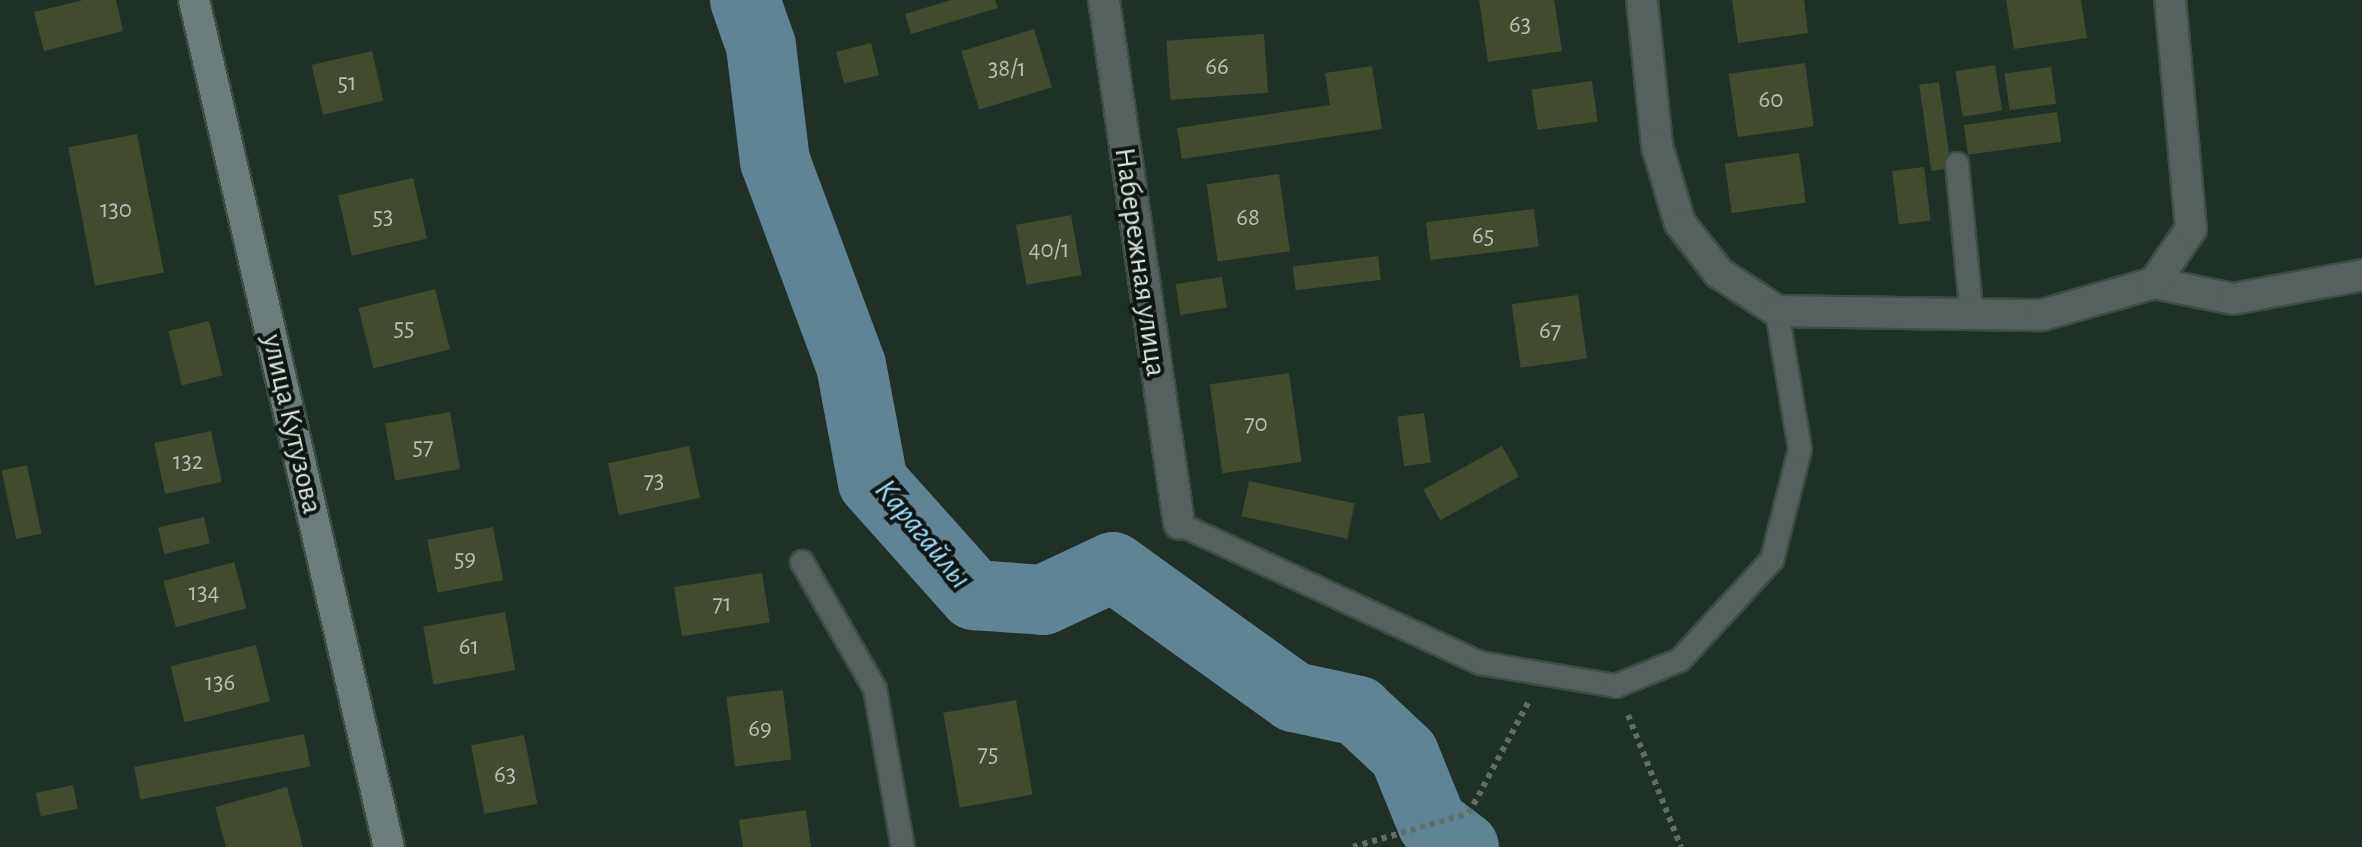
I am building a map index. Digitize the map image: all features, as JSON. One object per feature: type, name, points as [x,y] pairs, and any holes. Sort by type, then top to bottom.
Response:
[{"type":"main road","name":"улица Кутузова","points":[[194,0],[389,847]]},
{"type":"street","name":"Набережная улица","points":[[1104,0],[1179,524]]},
{"type":"street","points":[[1642,0],[1657,146],[1680,222],[1719,273],[1778,311],[1972,318],[2042,315],[2154,283],[2233,299],[2362,275]]},
{"type":"street","points":[[2154,283],[2191,229],[2170,0]]},
{"type":"lane","points":[[1957,164],[1972,318]]},
{"type":"lane","points":[[1179,524],[1480,663],[1616,686],[1680,660],[1772,560],[1800,449],[1778,311]]},
{"type":"lane","points":[[802,562],[875,688],[903,847]]},
{"type":"path","points":[[1353,847],[1469,813],[1544,674]]},
{"type":"path","points":[[1616,686],[1681,847]]},
{"type":"building","points":[[83,0],[116,0],[123,31],[44,51],[34,12]]},
{"type":"building","points":[[951,0],[995,0],[998,8],[911,34],[905,14]]},
{"type":"building","points":[[1479,0],[1554,0],[1562,51],[1488,62]]},
{"type":"building","points":[[1732,0],[1804,0],[1808,33],[1738,43]]},
{"type":"building","points":[[2006,0],[2081,0],[2087,38],[2014,49]]},
{"type":"building","points":[[1034,29],[1052,87],[979,110],[961,51]]},
{"type":"building","points":[[1264,34],[1268,93],[1170,100],[1166,41]]},
{"type":"building","points":[[871,43],[879,75],[844,84],[836,52]]},
{"type":"building","points":[[372,51],[383,101],[323,115],[312,65]]},
{"type":"building","points":[[1805,63],[1814,126],[1738,137],[1729,74]]},
{"type":"building","points":[[1995,65],[2002,110],[1963,117],[1955,71]]},
{"type":"building","points":[[1372,66],[1382,129],[1182,159],[1177,128],[1330,105],[1325,73]]},
{"type":"building","points":[[2051,67],[2056,104],[2010,110],[2004,74]]},
{"type":"building","points":[[1592,81],[1598,122],[1537,130],[1532,89]]},
{"type":"building","points":[[1939,82],[1951,168],[1931,171],[1919,85]]},
{"type":"building","points":[[2057,112],[2061,142],[1968,155],[1964,125]]},
{"type":"building","points":[[137,134],[164,272],[95,286],[68,147]]},
{"type":"building","points":[[1799,153],[1806,203],[1732,213],[1725,163]]},
{"type":"building","points":[[1924,167],[1931,221],[1899,224],[1892,171]]},
{"type":"building","points":[[1279,174],[1290,251],[1218,261],[1207,184]]},
{"type":"building","points":[[413,178],[427,238],[352,256],[338,195]]},
{"type":"building","points":[[1534,209],[1539,247],[1430,260],[1426,222]]},
{"type":"building","points":[[1071,215],[1082,275],[1026,285],[1016,225]]},
{"type":"building","points":[[1378,256],[1381,280],[1296,290],[1293,266]]},
{"type":"building","points":[[1222,277],[1227,308],[1180,315],[1176,284]]},
{"type":"building","points":[[435,289],[450,349],[373,368],[358,308]]},
{"type":"building","points":[[1578,295],[1587,358],[1521,368],[1512,304]]},
{"type":"building","points":[[209,321],[223,375],[182,385],[168,331]]},
{"type":"building","points":[[1289,373],[1302,462],[1222,473],[1210,384]]},
{"type":"building","points":[[450,412],[460,469],[395,481],[385,423]]},
{"type":"building","points":[[1424,413],[1431,463],[1404,466],[1397,417]]},
{"type":"building","points":[[211,431],[222,482],[165,494],[154,443]]},
{"type":"building","points":[[689,446],[700,498],[619,515],[608,463]]},
{"type":"building","points":[[1502,446],[1519,477],[1440,520],[1423,490]]},
{"type":"building","points":[[27,465],[42,533],[16,539],[2,470]]},
{"type":"building","points":[[1249,481],[1355,503],[1347,539],[1242,516]]},
{"type":"building","points":[[204,517],[210,543],[164,554],[158,528]]},
{"type":"building","points":[[493,527],[503,580],[438,593],[427,540]]},
{"type":"building","points":[[234,562],[246,608],[176,627],[163,581]]},
{"type":"building","points":[[762,573],[770,622],[682,636],[674,587]]},
{"type":"building","points":[[505,612],[515,670],[434,685],[423,626]]},
{"type":"building","points":[[256,645],[270,701],[185,723],[171,666]]},
{"type":"building","points":[[783,690],[792,759],[735,766],[726,697]]},
{"type":"building","points":[[1016,700],[1033,795],[960,807],[943,713]]},
{"type":"building","points":[[304,734],[310,766],[140,799],[134,767]]},
{"type":"building","points":[[524,735],[537,804],[484,814],[471,745]]},
{"type":"building","points":[[73,785],[78,808],[41,816],[36,793]]},
{"type":"building","points":[[287,787],[303,847],[226,847],[215,807]]},
{"type":"building","points":[[806,810],[811,847],[743,847],[739,820]]},
{"type":"waterway","name":"Карагайлы","points":[[745,0],[761,46],[775,161],[851,365],[873,482],[974,595],[1043,600],[1113,567],[1294,697],[1358,711],[1404,754],[1432,823],[1464,847]]}]
